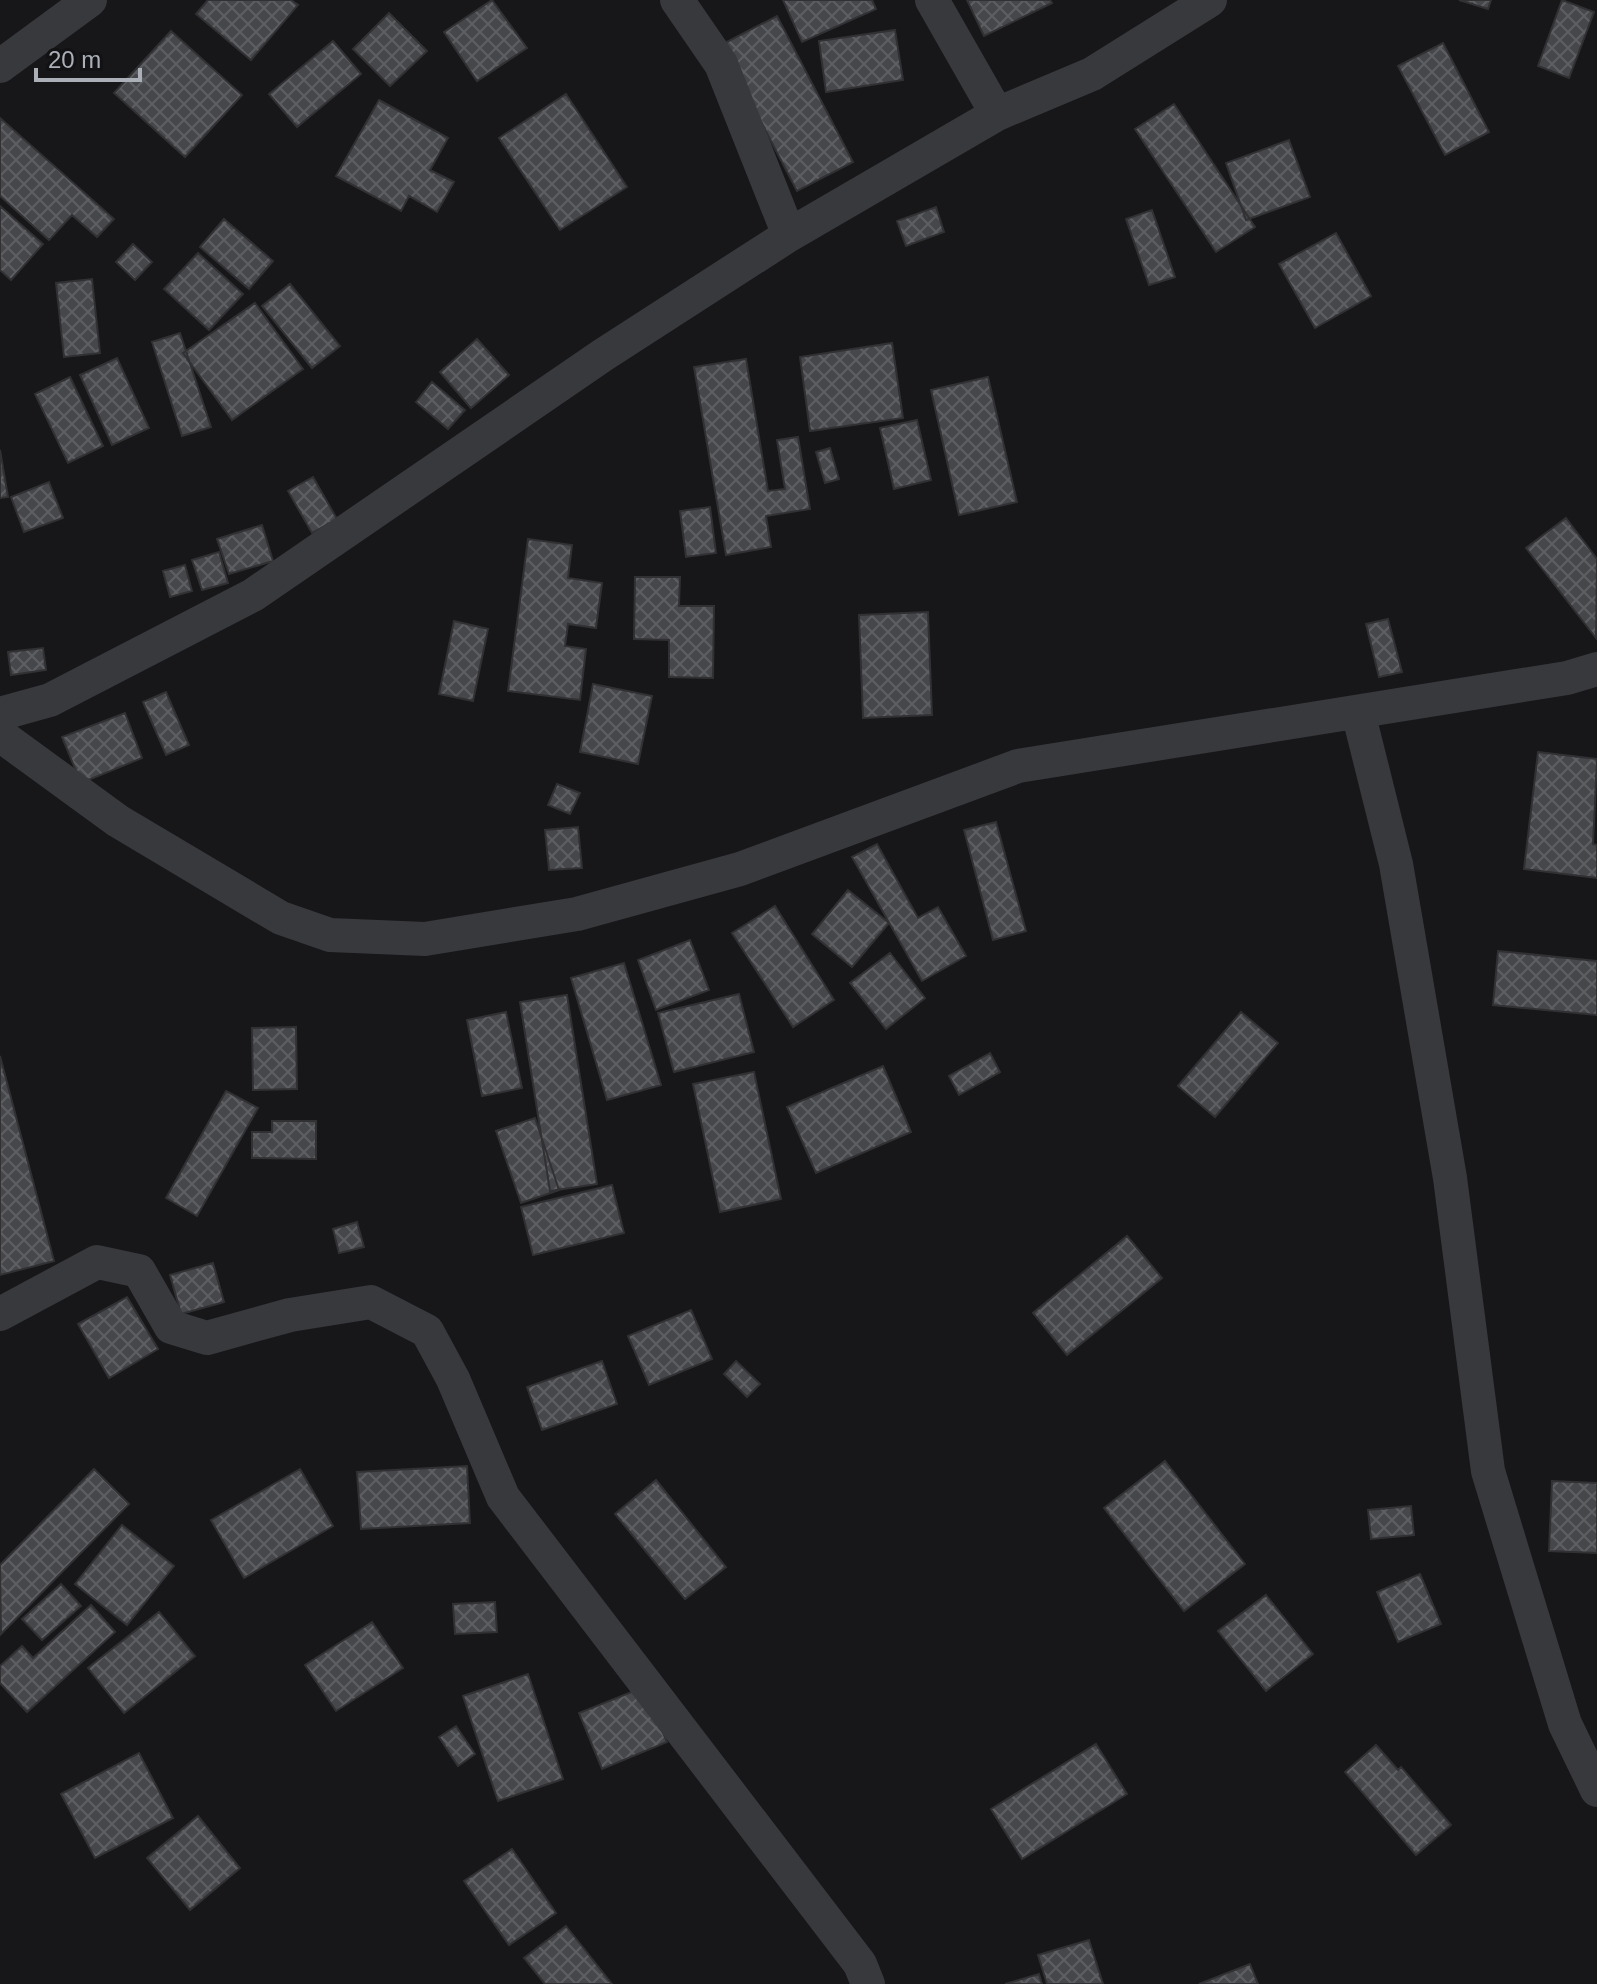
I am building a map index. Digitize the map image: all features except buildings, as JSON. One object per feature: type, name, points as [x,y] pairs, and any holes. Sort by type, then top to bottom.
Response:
[{"type":"street","points":[[0,66],[90,0]]},
{"type":"street","points":[[677,0],[721,64],[789,235]]},
{"type":"street","points":[[932,0],[997,114]]},
{"type":"street","points":[[0,714],[50,700],[253,595],[603,355],[789,235],[997,114],[1092,74],[1210,0]]},
{"type":"street","points":[[0,735],[118,821],[281,918],[330,935],[425,939],[577,914],[740,869],[1018,766],[1567,678],[1597,669]]},
{"type":"street","points":[[1358,712],[1396,864],[1450,1178],[1488,1471],[1565,1724],[1597,1790]]},
{"type":"street","points":[[0,1314],[97,1262],[139,1271],[171,1327],[207,1338],[290,1315],[371,1302],[427,1331],[453,1379],[503,1497],[860,1964],[868,1984]]}]
